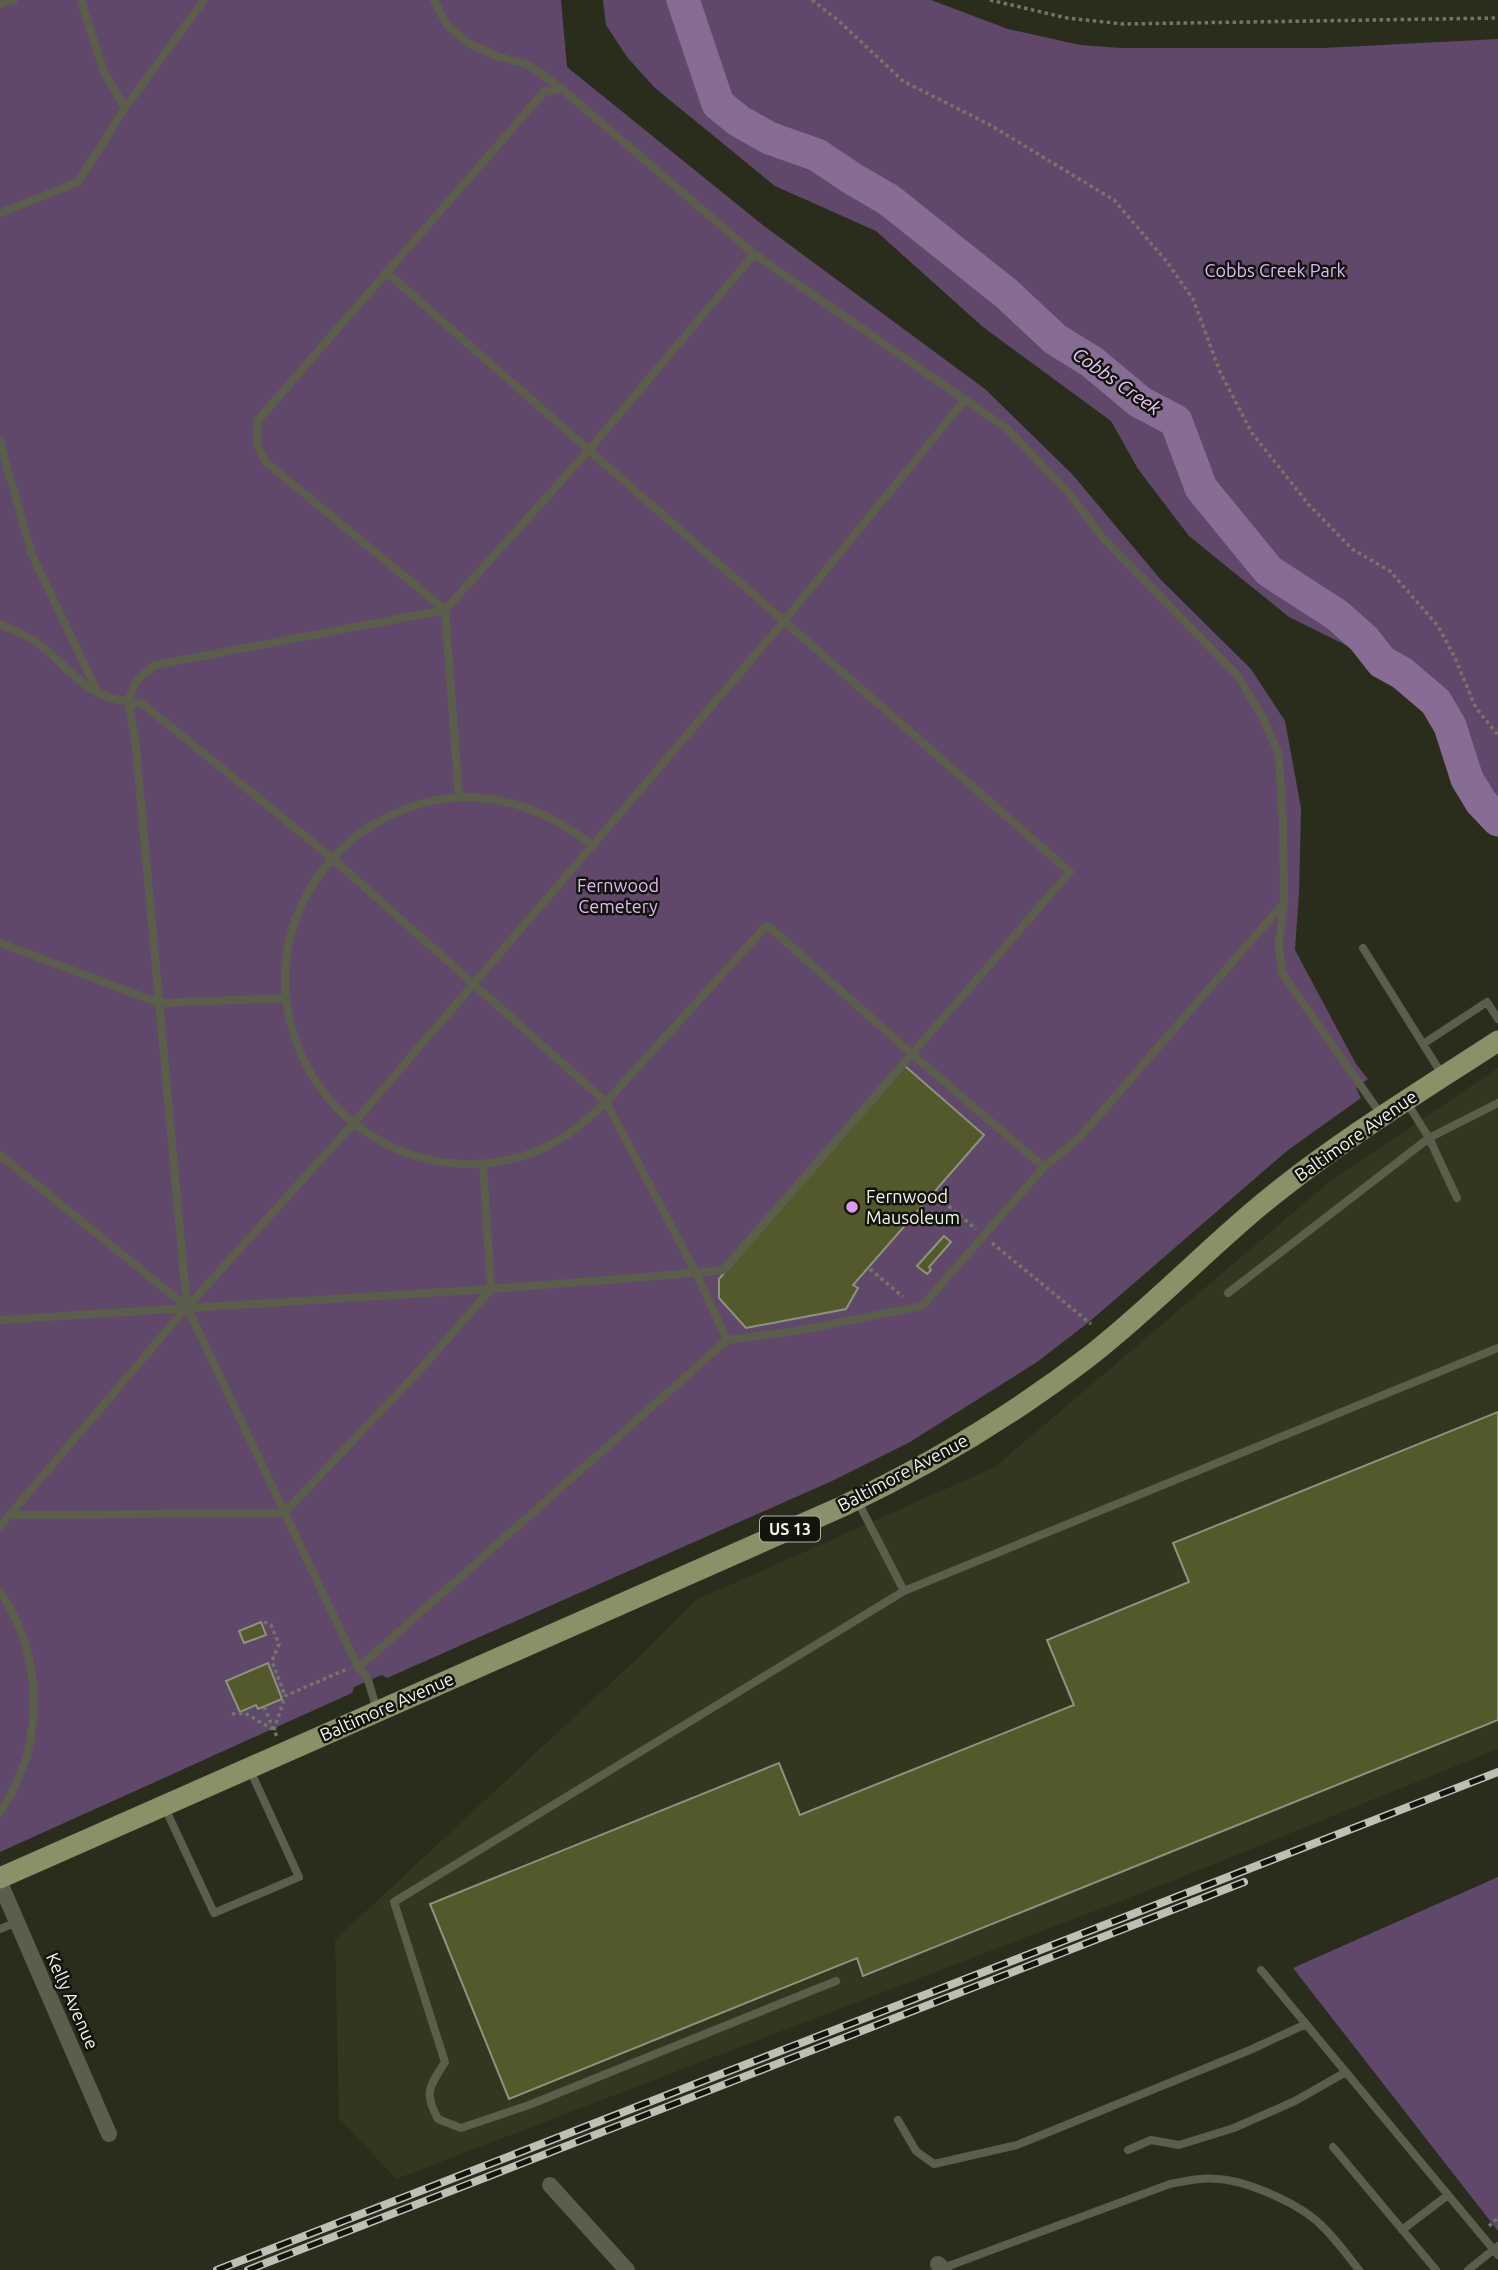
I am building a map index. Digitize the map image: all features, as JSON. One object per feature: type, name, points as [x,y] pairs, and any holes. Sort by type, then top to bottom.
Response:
[{"type":"main road","name":"Baltimore Avenue","points":[[0,1878],[857,1499],[927,1464],[1048,1387],[1132,1321],[1263,1203],[1334,1149],[1498,1041]]},
{"type":"street","name":"Kelly Avenue","points":[[0,1883],[109,2134]]},
{"type":"street","points":[[550,2185],[627,2270]]},
{"type":"lane","points":[[0,4],[14,0]]},
{"type":"lane","points":[[81,0],[104,72],[125,108]]},
{"type":"lane","points":[[0,213],[78,182],[125,108],[204,0]]},
{"type":"lane","points":[[434,0],[447,25],[468,43],[499,57],[529,65],[562,89],[754,254],[1006,428],[1069,493],[1102,537],[1238,676],[1264,720],[1279,755],[1283,828],[1284,902],[1279,944],[1282,973],[1382,1116]]},
{"type":"lane","points":[[459,797],[445,610],[266,462],[257,445],[258,420],[544,92],[562,89]]},
{"type":"lane","points":[[378,1711],[368,1681],[357,1667],[187,1307],[135,738],[128,701],[137,681],[155,665],[445,610],[589,450],[754,254]]},
{"type":"lane","points":[[0,1320],[491,1289],[723,1270],[1070,872],[386,272]]},
{"type":"lane","points":[[0,1526],[187,1307],[353,1124],[474,984],[784,621],[964,401]]},
{"type":"lane","points":[[0,442],[32,555],[98,693]]},
{"type":"lane","points":[[0,624],[37,642],[88,689],[116,701],[143,704],[332,858],[606,1102],[696,1273],[727,1340]]},
{"type":"lane","points":[[593,845],[570,827],[517,803],[459,797],[436,800],[390,815],[350,841],[332,858],[304,899],[294,923],[288,947],[285,998],[290,1027],[300,1055],[332,1104],[353,1124],[376,1139],[415,1156],[456,1163],[483,1164],[538,1150],[575,1130],[606,1102],[767,925],[1044,1167]]},
{"type":"lane","points":[[357,1667],[727,1340],[802,1330],[922,1306],[1044,1167],[1079,1138],[1284,902]]},
{"type":"lane","points":[[0,943],[159,1003],[285,998]]},
{"type":"lane","points":[[1363,948],[1443,1076]]},
{"type":"lane","points":[[1423,1044],[1487,1002],[1498,1018]]},
{"type":"lane","points":[[1406,1101],[1429,1138],[1457,1198]]},
{"type":"lane","points":[[1228,1293],[1429,1138],[1498,1103]]},
{"type":"lane","points":[[0,1155],[187,1307]]},
{"type":"lane","points":[[9,1515],[284,1513],[418,1372],[491,1289],[483,1164]]},
{"type":"lane","points":[[836,1981],[529,2105],[461,2128],[438,2119],[429,2102],[432,2084],[445,2062],[394,1902],[904,1591],[1498,1348]]},
{"type":"lane","points":[[857,1499],[904,1591]]},
{"type":"lane","points":[[0,1592],[18,1623],[27,1648],[34,1702],[33,1724],[23,1769],[0,1812]]},
{"type":"lane","points":[[164,1806],[214,1913],[299,1877],[249,1768]]},
{"type":"lane","points":[[0,1929],[17,1922]]},
{"type":"lane","points":[[1261,1970],[1496,2250],[1468,2270]]},
{"type":"lane","points":[[898,2120],[916,2151],[934,2164],[1017,2145],[1250,2050],[1306,2024]]},
{"type":"lane","points":[[1128,2150],[1151,2140],[1179,2144],[1234,2128],[1295,2101],[1346,2072]]},
{"type":"lane","points":[[1333,2147],[1436,2270]]},
{"type":"lane","points":[[942,2267],[1170,2185],[1193,2180],[1218,2179],[1266,2193],[1302,2210],[1321,2225],[1359,2270]]},
{"type":"lane","points":[[1402,2230],[1448,2195]]},
{"type":"path","points":[[812,0],[839,21],[903,81],[990,125],[1114,200],[1167,262],[1194,299],[1220,372],[1252,433],[1309,505],[1352,549],[1390,571],[1437,626],[1455,658],[1476,708],[1498,735]]},
{"type":"path","points":[[990,0],[1067,18],[1123,24],[1498,18]]},
{"type":"path","points":[[938,1197],[1091,1324]]},
{"type":"path","points":[[870,1269],[915,1307]]},
{"type":"path","points":[[264,1622],[271,1625],[279,1644],[272,1661],[285,1696],[274,1730]]},
{"type":"path","points":[[285,1696],[357,1667]]},
{"type":"path","points":[[264,1707],[274,1730]]},
{"type":"path","points":[[232,1714],[245,1713],[274,1730]]},
{"type":"shaded area","points":[[1498,1068],[1498,1749],[1157,1887],[396,2179],[339,2118],[335,1940],[642,1654],[696,1600],[995,1467],[1328,1183]]},
{"type":"green space","name":"Fernwood Cemetery","points":[[0,0],[561,0],[567,67],[764,226],[985,389],[1072,474],[1161,580],[1251,669],[1285,721],[1301,808],[1295,950],[1356,1064],[1368,1079],[1356,1088],[1361,1098],[1288,1150],[1089,1322],[1037,1362],[910,1442],[832,1481],[387,1678],[382,1675],[354,1687],[352,1693],[0,1852]]},
{"type":"green space","name":"Cobbs Creek Park","points":[[603,0],[931,0],[1008,29],[1080,45],[1121,48],[1323,48],[1498,39],[1498,820],[1481,802],[1467,779],[1450,726],[1436,702],[1402,673],[1289,617],[1189,536],[1138,469],[1111,421],[983,327],[876,231],[775,186],[655,88],[627,57],[606,25]]},
{"type":"green space","points":[[1498,1877],[1498,2231],[1293,1968]]},
{"type":"building","name":"Fernwood Mausoleum","points":[[905,1066],[984,1135],[853,1285],[858,1288],[846,1309],[746,1328],[719,1298],[719,1279]]},
{"type":"building","points":[[944,1236],[951,1242],[929,1267],[931,1270],[927,1274],[917,1266]]},
{"type":"building","points":[[1498,1412],[1498,1720],[863,1976],[857,1958],[509,2099],[430,1904],[779,1763],[800,1815],[1074,1705],[1047,1640],[1189,1582],[1173,1543]]},
{"type":"building","points":[[261,1622],[266,1635],[244,1643],[239,1631]]},
{"type":"building","points":[[268,1663],[282,1699],[258,1709],[256,1705],[240,1712],[226,1681]]},
{"type":"waterway","name":"Cobbs Creek","points":[[683,0],[718,104],[739,121],[769,138],[817,155],[889,200],[1007,294],[1055,339],[1092,362],[1140,402],[1176,421],[1201,488],[1269,571],[1337,615],[1364,639],[1382,662],[1402,673],[1436,702],[1450,726],[1467,779],[1481,802],[1498,820]]},
{"type":"railway","points":[[217,2270],[1498,1772]]},
{"type":"railway","points":[[248,2270],[1244,1882]]},
{"type":"place","name":"Fernwood Mausoleum","points":[[852,1207]]}]
